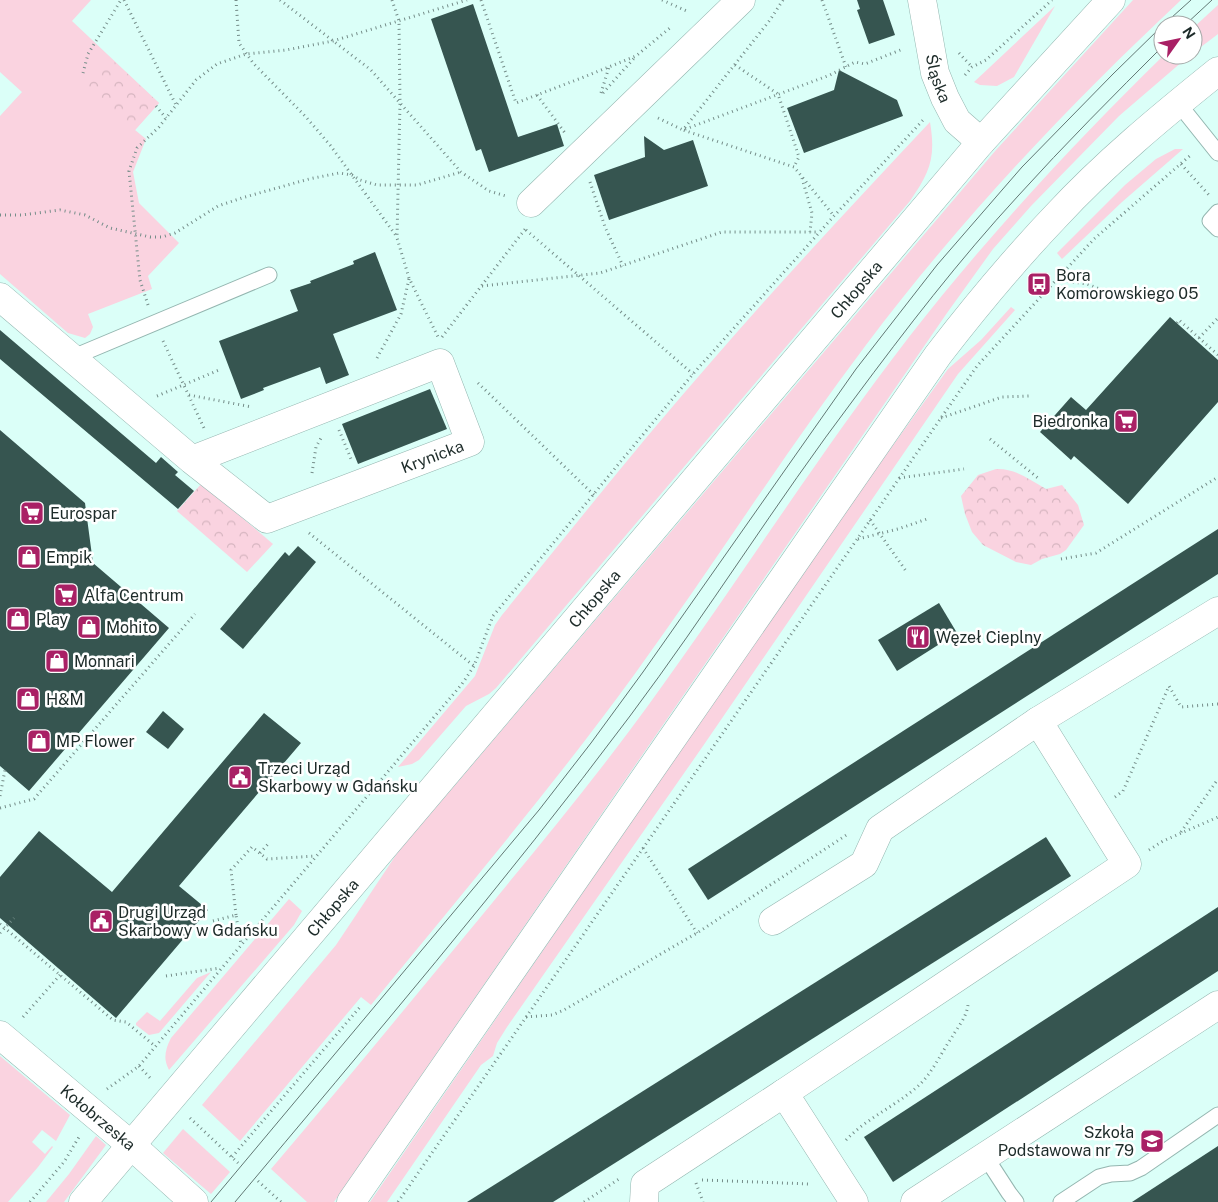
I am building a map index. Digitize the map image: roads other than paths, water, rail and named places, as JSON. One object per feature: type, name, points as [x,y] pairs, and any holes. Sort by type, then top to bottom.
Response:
[{"type":"main road","points":[[531,203],[582,156],[741,0]]},
{"type":"main road","name":"Śląska","points":[[922,0],[935,73],[945,98],[958,121],[982,142]]},
{"type":"main road","name":"Chłopska","points":[[83,1202],[982,142],[1111,0]]},
{"type":"main road","points":[[351,1202],[938,355],[1008,269],[1057,214],[1127,148],[1218,71]]},
{"type":"main road","name":"Krynicka","points":[[0,297],[72,358],[204,456],[267,519],[470,442],[440,363],[204,456]]},
{"type":"main road","points":[[773,921],[864,864],[880,829],[1038,721],[1218,611]]},
{"type":"main road","points":[[644,1202],[645,1184],[687,1171],[784,1094],[1127,864],[1038,721]]},
{"type":"main road","points":[[921,1200],[985,1156],[1218,1005]]},
{"type":"main road","name":"Kołobrzeska","points":[[0,1035],[131,1145],[194,1202]]},
{"type":"main road","points":[[784,1094],[843,1185]]},
{"type":"lane","points":[[1178,103],[1218,153]]},
{"type":"lane","points":[[1215,205],[1210,221],[1218,229]]},
{"type":"lane","points":[[72,358],[269,275]]},
{"type":"lane","points":[[1061,1202],[1099,1177],[1130,1173],[1140,1168],[1218,1115]]},
{"type":"lane","points":[[985,1156],[1016,1202]]},
{"type":"tram line","points":[[211,1202],[539,810],[591,743],[856,369],[937,265],[1022,167],[1113,74],[1191,0]]},
{"type":"tram line","points":[[1196,15],[1212,0]]},
{"type":"tram line","points":[[235,1202],[436,962],[583,778],[659,677],[825,438],[933,295],[996,220],[1153,56]]},
{"type":"place","name":"Bora Komorowskiego 05","points":[[1039,284]]},
{"type":"place","name":"Biedronka","points":[[1126,421]]},
{"type":"place","name":"Eurospar","points":[[32,513]]},
{"type":"place","name":"Empik","points":[[29,557]]},
{"type":"place","name":"Alfa Centrum","points":[[66,595]]},
{"type":"place","name":"Play","points":[[18,619]]},
{"type":"place","name":"Mohito","points":[[89,627]]},
{"type":"place","name":"Węzeł Cieplny","points":[[918,637]]},
{"type":"place","name":"Monnari","points":[[57,661]]},
{"type":"place","name":"H&M","points":[[28,699]]},
{"type":"place","name":"MP Flower","points":[[39,741]]},
{"type":"place","name":"Trzeci Urząd Skarbowy w Gdańsku","points":[[240,777]]},
{"type":"place","name":"Drugi Urząd Skarbowy w Gdańsku","points":[[101,921]]},
{"type":"place","name":"Szkoła Podstawowa nr 79","points":[[1152,1141]]}]
